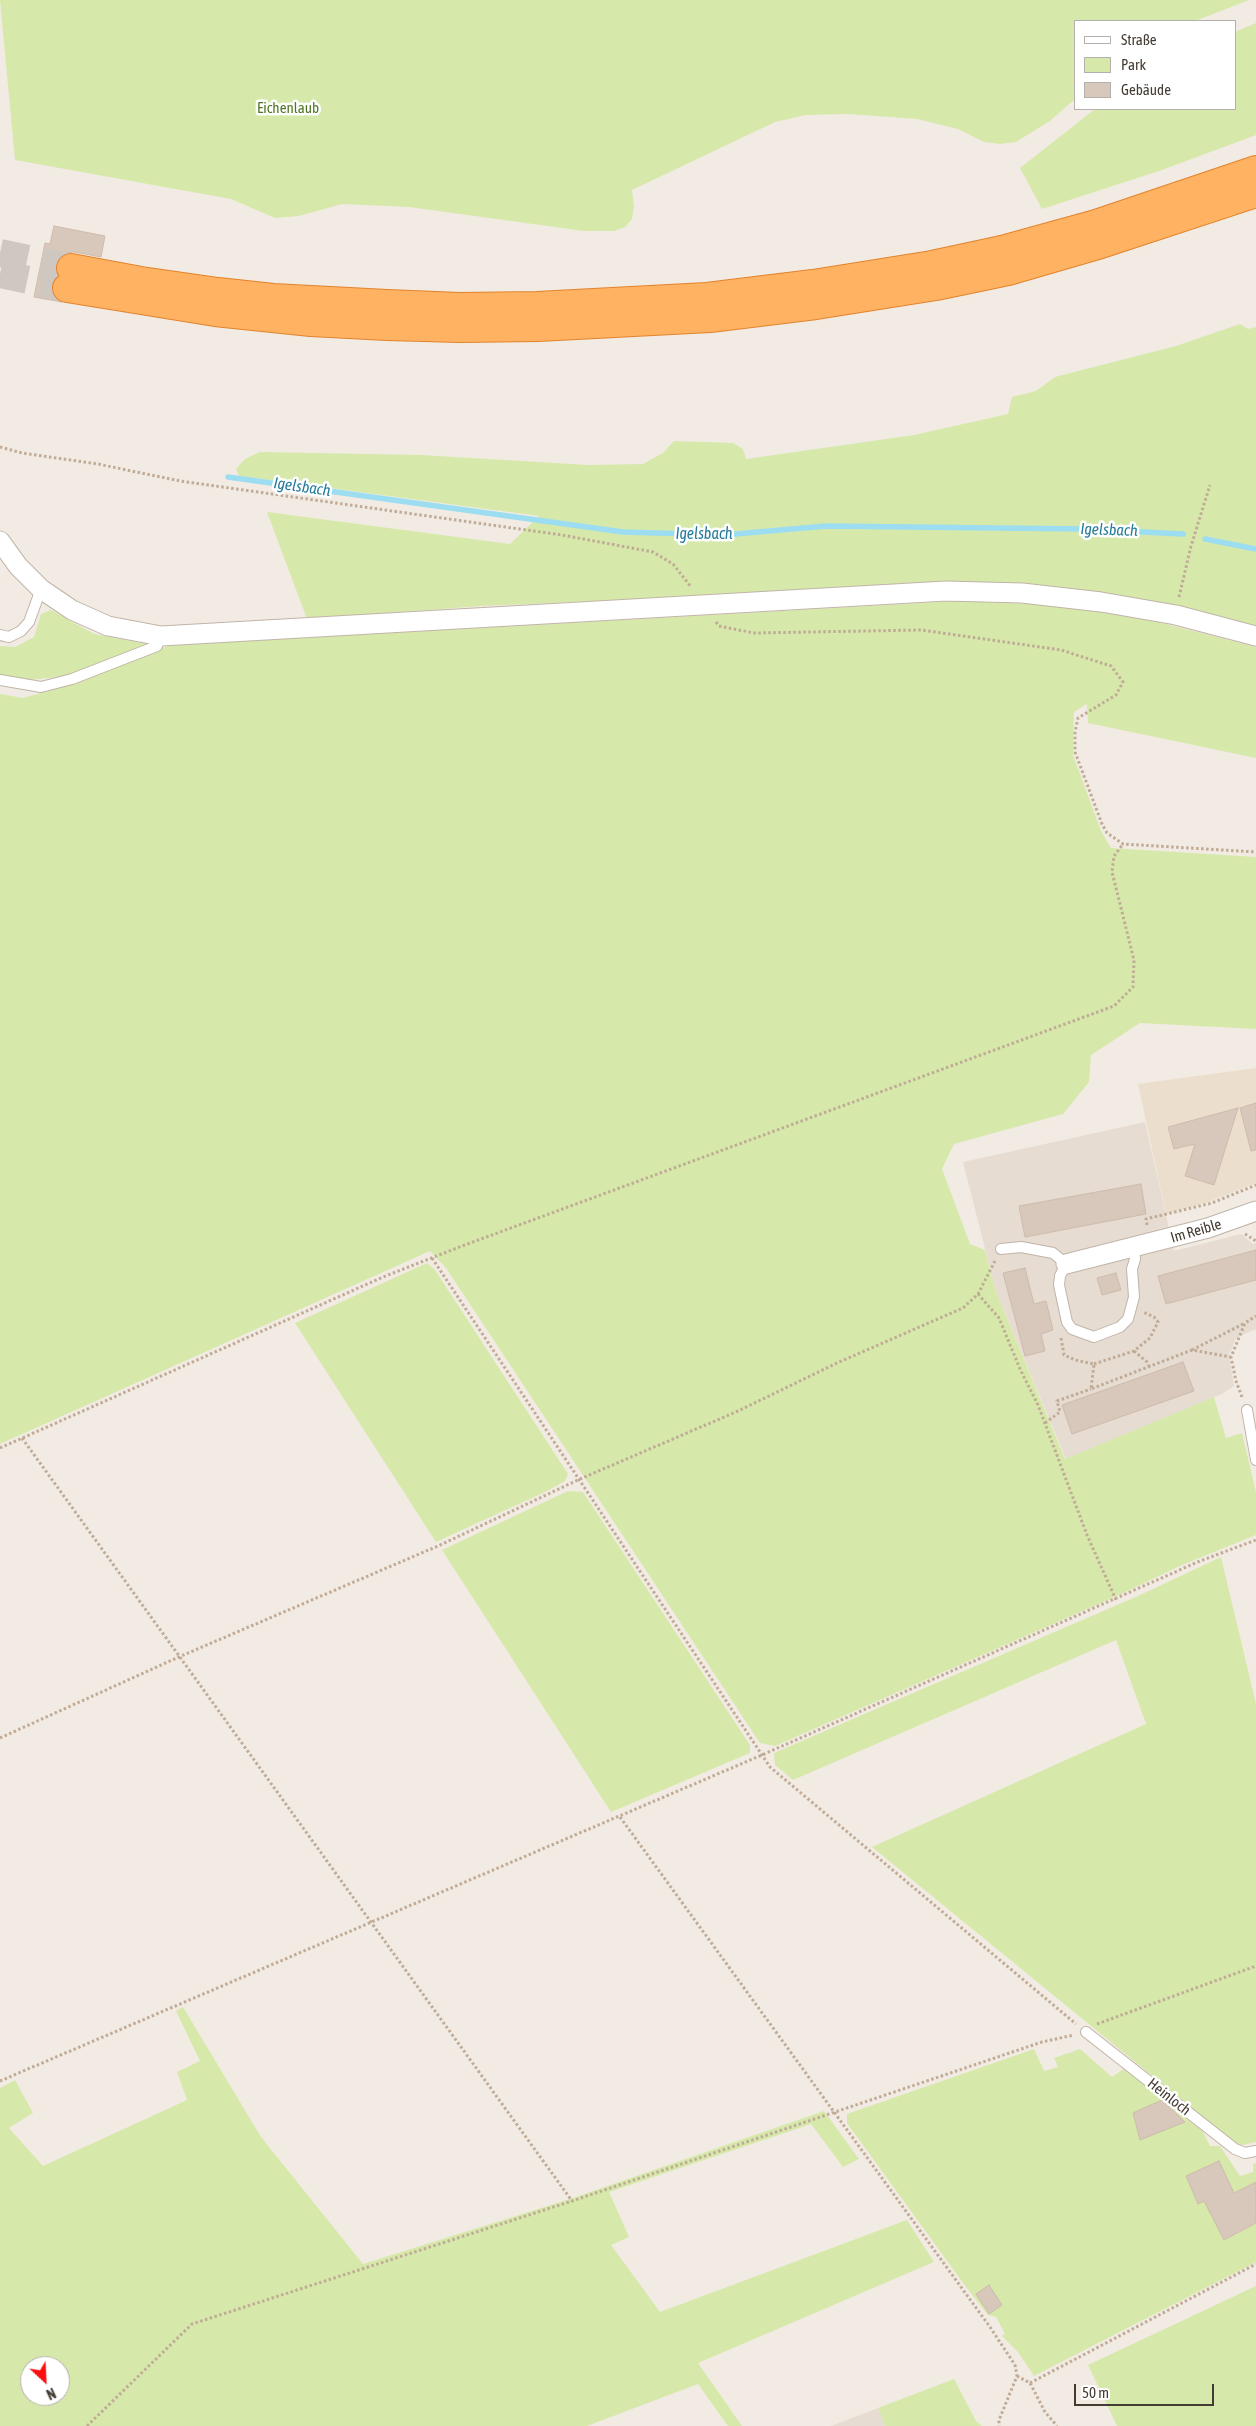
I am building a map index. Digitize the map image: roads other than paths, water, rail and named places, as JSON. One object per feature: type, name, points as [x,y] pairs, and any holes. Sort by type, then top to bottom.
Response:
[{"type":"highway","points":[[1256,170],[1105,221],[1002,250],[932,265],[858,277],[707,297],[537,306],[460,307],[281,298],[218,292],[141,281],[69,278],[215,312],[387,326],[460,328],[538,327],[710,318],[816,306],[936,286],[1008,271],[1110,242],[1256,193]]},
{"type":"street","points":[[0,541],[18,566],[41,589],[72,610],[108,626],[161,636],[946,591],[1063,597],[1176,615],[1256,636]]},
{"type":"street","name":"Im Reible","points":[[1066,1264],[1208,1228],[1256,1211]]},
{"type":"lane","points":[[0,635],[9,636],[21,632],[29,622],[41,589]]},
{"type":"lane","points":[[0,680],[42,687],[72,679],[158,646],[161,636]]},
{"type":"lane","points":[[1001,1249],[1021,1247],[1053,1253],[1066,1264],[1060,1276],[1059,1286],[1067,1322],[1072,1329],[1094,1337],[1108,1334],[1120,1328],[1128,1319],[1134,1297],[1132,1269],[1143,1245]]},
{"type":"lane","points":[[1247,1410],[1256,1460]]},
{"type":"lane","name":"Heinloch","points":[[1086,2032],[1236,2149],[1245,2153],[1256,2151]]},
{"type":"waterway","name":"Igelsbach","points":[[228,477],[623,532],[724,535],[826,526],[1084,529],[1183,534]]},
{"type":"waterway","name":"Igelsbach","points":[[1205,539],[1256,549]]},
{"type":"tunnel","points":[[0,253],[71,268]]},
{"type":"tunnel","points":[[0,274],[67,288]]},
{"type":"park label","name":"Eichenlaub","points":[[288,108]]}]
